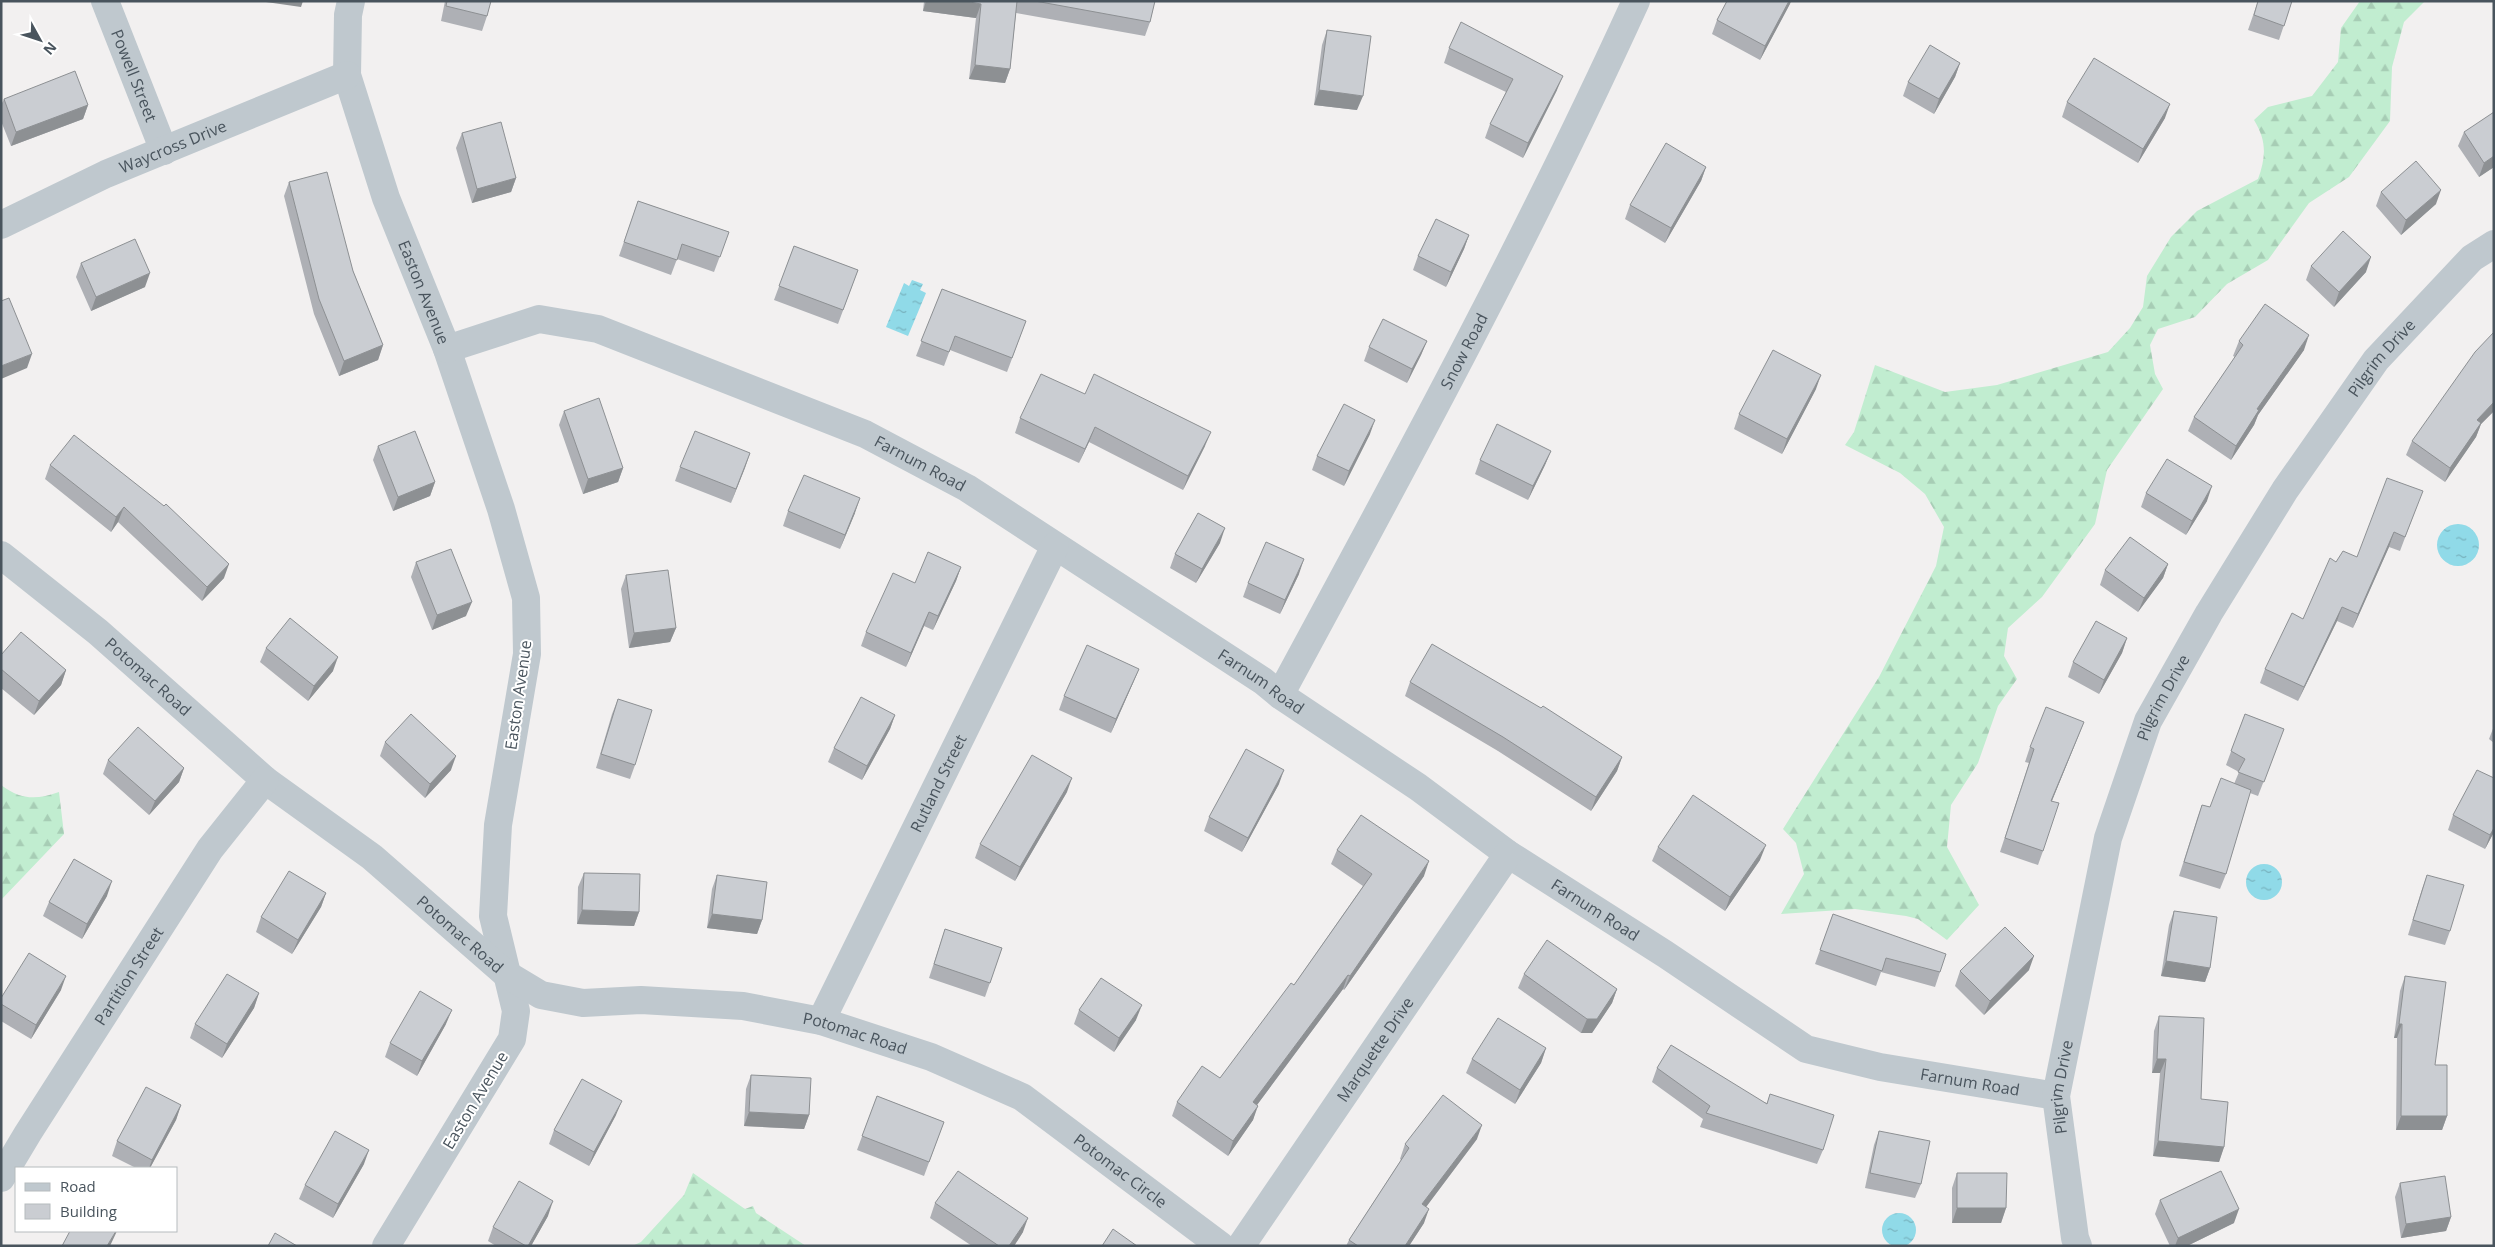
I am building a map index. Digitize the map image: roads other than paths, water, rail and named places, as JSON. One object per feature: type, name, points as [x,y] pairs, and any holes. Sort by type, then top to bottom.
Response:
[{"type":"street","name":"Powell Street","points":[[104,1],[117,29],[164,151]]},
{"type":"street","name":"Easton Avenue","points":[[351,1],[348,16],[347,74],[386,198],[447,349],[501,509],[526,598],[527,654],[498,825],[493,916],[516,1010],[512,1039],[386,1246]]},
{"type":"street","name":"Snow Road","points":[[1280,695],[1482,320],[1577,130],[1636,1]]},
{"type":"street","name":"Waycross Drive","points":[[1,225],[106,174],[347,74]]},
{"type":"street","name":"Pilgrim Drive","points":[[2078,1246],[2075,1238],[2056,1096],[2108,838],[2148,721],[2209,613],[2285,490],[2376,360],[2472,258],[2494,244]]},
{"type":"street","name":"Farnum Road","points":[[447,349],[539,319],[598,329],[866,434],[967,488],[1263,681],[1280,695],[1418,787],[1508,854],[1665,954],[1806,1049],[1880,1067],[2056,1096]]},
{"type":"street","name":"Rutland Street","points":[[821,1021],[1055,546]]},
{"type":"street","name":"Potomac Road","points":[[1,556],[98,632],[265,780],[372,857],[506,974],[541,995],[583,1003],[641,1000],[743,1006],[821,1021],[931,1057],[1019,1096]]},
{"type":"street","name":"Partition Street","points":[[1,1178],[210,849],[265,780]]},
{"type":"street","name":"Marquette Drive","points":[[1241,1246],[1508,854]]},
{"type":"street","name":"Potomac Circle","points":[[1019,1096],[1221,1246]]},
{"type":"water","points":[[912,280],[923,284],[920,290],[926,293],[908,336],[886,327],[904,283],[909,286]]},
{"type":"water","points":[[2462,524],[2470,527],[2476,533],[2479,545],[2476,557],[2470,563],[2454,566],[2446,563],[2440,557],[2437,541],[2440,533],[2446,527]]},
{"type":"water","points":[[2264,864],[2276,870],[2282,882],[2276,894],[2264,900],[2252,894],[2246,882],[2252,870]]},
{"type":"water","points":[[1899,1213],[1906,1214],[1911,1218],[1915,1223],[1915,1237],[1911,1242],[1906,1246],[1899,1247],[1892,1246],[1887,1242],[1883,1237],[1882,1230],[1883,1223],[1887,1218],[1892,1214]]}]
